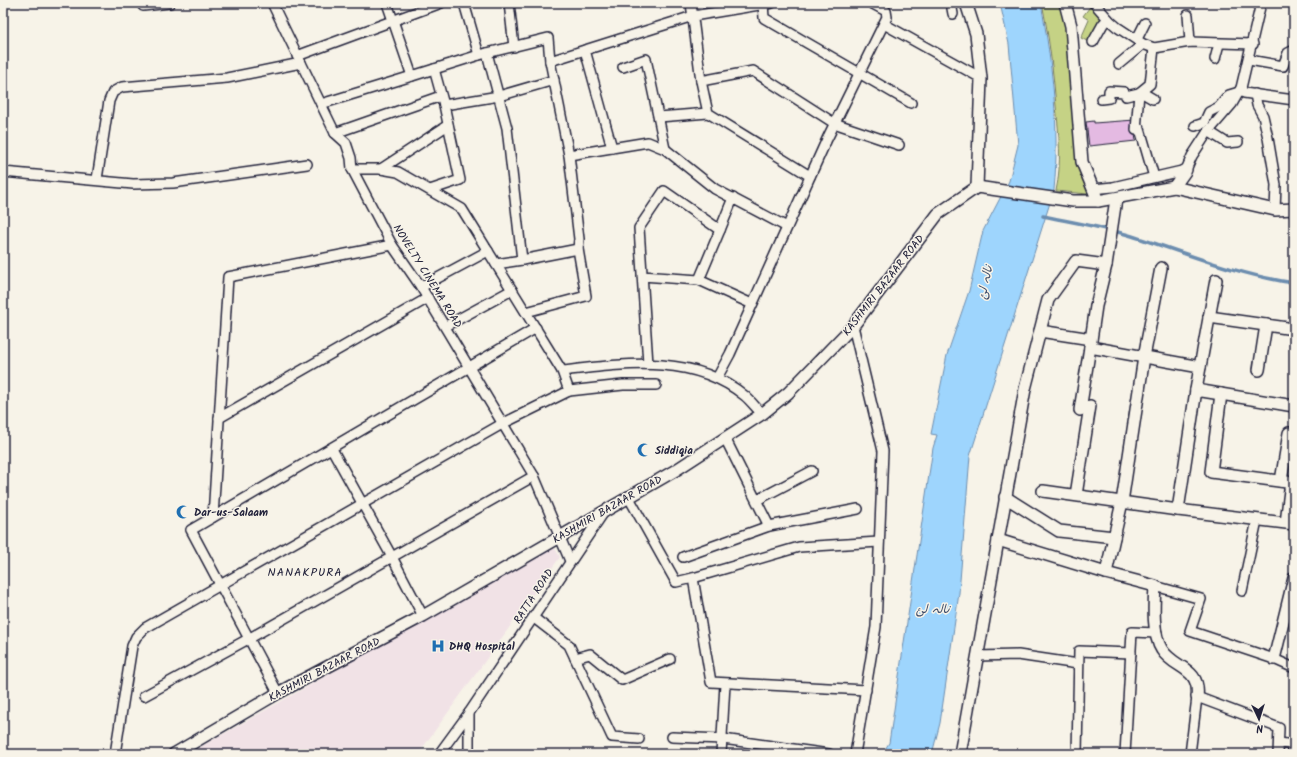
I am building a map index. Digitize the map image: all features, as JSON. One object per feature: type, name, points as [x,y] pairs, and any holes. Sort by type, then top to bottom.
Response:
[{"type":"street","points":[[141,3],[143,6],[170,3]]},
{"type":"street","name":"NOVELTY CINEMA ROAD","points":[[272,3],[335,133],[346,143],[351,158],[352,168],[392,245],[446,326],[502,424],[534,476],[570,561]]},
{"type":"street","points":[[387,3],[412,76]]},
{"type":"street","points":[[97,179],[109,101],[113,92],[122,87],[227,78],[299,60],[441,3]]},
{"type":"street","points":[[464,3],[499,96],[507,128],[522,260]]},
{"type":"street","points":[[509,3],[514,47]]},
{"type":"street","points":[[691,3],[701,81],[708,113]]},
{"type":"street","points":[[550,61],[693,16],[772,3]]},
{"type":"street","points":[[717,378],[834,123],[887,17],[886,12],[871,3]]},
{"type":"street","points":[[952,3],[953,14]]},
{"type":"street","points":[[966,3],[976,34],[981,78],[977,187],[1073,201],[1116,199],[1174,187],[1275,210],[1294,209]]},
{"type":"street","points":[[1065,3],[1071,26],[1082,162],[1098,201]]},
{"type":"street","points":[[1094,3],[1140,41],[1154,48],[1190,42],[1253,44]]},
{"type":"street","points":[[1174,187],[1186,170],[1192,156],[1208,131],[1232,104],[1240,90],[1253,44],[1261,3]]},
{"type":"street","points":[[763,4],[764,18],[911,104]]},
{"type":"street","points":[[1093,42],[1107,14]]},
{"type":"street","points":[[1188,15],[1190,42]]},
{"type":"street","points":[[1119,64],[1140,41],[1145,23]]},
{"type":"street","points":[[884,24],[981,78]]},
{"type":"street","points":[[321,104],[483,54],[548,38],[550,61],[569,155],[579,239],[578,249],[586,296],[526,312]]},
{"type":"street","points":[[1215,59],[1219,44]]},
{"type":"street","points":[[1101,99],[1109,98],[1108,91],[1124,92],[1126,96],[1140,93],[1150,84],[1154,48]]},
{"type":"street","points":[[585,50],[612,148]]},
{"type":"street","points":[[1249,60],[1283,66],[1288,53],[1294,50]]},
{"type":"street","points":[[623,67],[646,59],[665,149]]},
{"type":"street","points":[[430,190],[460,180],[434,69]]},
{"type":"street","points":[[701,81],[753,71],[834,123],[899,145]]},
{"type":"street","points":[[335,133],[442,100],[499,96],[554,80]]},
{"type":"street","points":[[1240,90],[1244,93],[1294,100]]},
{"type":"street","points":[[1195,126],[1204,123],[1209,112],[1219,107],[1229,95],[1240,90]]},
{"type":"street","points":[[1140,93],[1136,130],[1140,129],[1154,177]]},
{"type":"street","points":[[1140,93],[1153,99]]},
{"type":"street","points":[[1255,94],[1257,105],[1263,116],[1268,138],[1276,185],[1275,210]]},
{"type":"street","points":[[658,117],[708,113],[810,176]]},
{"type":"street","points":[[381,169],[448,125]]},
{"type":"street","points":[[1208,131],[1226,143],[1238,142]]},
{"type":"street","points":[[569,155],[648,142],[665,149],[715,189],[787,227]]},
{"type":"street","points":[[3,172],[97,179],[133,184],[173,183],[307,164]]},
{"type":"street","points":[[352,168],[381,169],[398,172],[462,209],[562,371],[569,391]]},
{"type":"street","points":[[1093,189],[1113,187],[1186,170]]},
{"type":"street","name":"KASHMIRI BAZAAR ROAD","points":[[174,754],[278,693],[422,616],[605,509],[676,470],[762,414],[788,393],[853,326],[938,214],[977,187]]},
{"type":"street","points":[[648,364],[639,228],[664,191],[720,230]]},
{"type":"street","points":[[699,280],[733,198]]},
{"type":"street","points":[[1076,495],[1090,344],[1116,199]]},
{"type":"street","points":[[213,518],[228,277],[392,245]]},
{"type":"street","points":[[496,264],[578,249]]},
{"type":"street","points":[[421,287],[488,251]]},
{"type":"street","points":[[960,754],[1024,389],[1048,300],[1076,261],[1106,260]]},
{"type":"street","points":[[1106,573],[1122,502],[1144,357],[1161,268]]},
{"type":"street","points":[[642,276],[699,280],[752,304]]},
{"type":"street","points":[[1178,510],[1196,390],[1216,280]]},
{"type":"street","points":[[446,326],[512,290]]},
{"type":"street","points":[[219,418],[428,298]]},
{"type":"street","points":[[1209,317],[1294,329]]},
{"type":"street","points":[[1258,370],[1266,325]]},
{"type":"street","points":[[853,326],[883,451],[876,627],[855,754]]},
{"type":"street","points":[[278,693],[191,530],[471,368],[536,328]]},
{"type":"street","points":[[1040,331],[1144,357],[1200,367]]},
{"type":"street","points":[[562,371],[627,363],[677,366],[717,378],[745,396],[762,414]]},
{"type":"street","points":[[115,754],[132,646],[136,637],[145,628],[502,424],[569,391],[622,385],[656,385]]},
{"type":"street","points":[[1196,390],[1294,406]]},
{"type":"street","points":[[1221,394],[1211,472],[1288,482]]},
{"type":"street","points":[[1043,491],[1290,524],[1288,482],[1289,433]]},
{"type":"street","points":[[725,438],[769,526]]},
{"type":"street","points":[[332,449],[392,557],[422,616]]},
{"type":"street","points":[[757,500],[812,471]]},
{"type":"street","points":[[144,696],[250,638],[534,476]]},
{"type":"street","points":[[628,496],[676,582],[800,547],[879,542]]},
{"type":"street","points":[[1005,497],[1059,531],[1114,537]]},
{"type":"street","name":"RATTA ROAD","points":[[439,754],[534,618],[605,509]]},
{"type":"street","points":[[683,557],[769,526],[858,509]]},
{"type":"street","points":[[1242,591],[1258,520]]},
{"type":"street","points":[[998,540],[1106,573],[1201,599],[1190,631],[1274,659],[1294,668]]},
{"type":"street","points":[[693,578],[711,682],[725,684],[866,690]]},
{"type":"street","points":[[1274,659],[1294,578]]},
{"type":"street","points":[[1155,586],[1154,612],[1157,633],[1162,651],[1189,671],[1198,687],[1190,754]]},
{"type":"street","points":[[534,618],[569,645],[612,737],[639,739]]},
{"type":"street","points":[[1125,754],[1132,632],[1157,633]]},
{"type":"street","points":[[1077,754],[1079,651],[1131,653]]},
{"type":"street","points":[[575,658],[590,654],[622,680],[670,659]]},
{"type":"street","points":[[977,656],[1018,655],[1078,664]]},
{"type":"street","points":[[721,754],[725,684]]},
{"type":"street","points":[[1197,697],[1280,728],[1278,754]]},
{"type":"street","points":[[469,713],[469,754]]},
{"type":"street","points":[[672,737],[723,739],[762,749],[829,754]]},
{"type":"street","points":[[1279,743],[1294,745]]},
{"type":"shaded area","name":"DHQ Hospital","points":[[554,547],[560,557],[418,754],[188,754]]},
{"type":"green space","points":[[1042,3],[1062,3],[1067,22],[1075,122],[1075,145],[1088,194],[1056,191],[1059,170],[1058,127],[1054,80]]},
{"type":"green space","points":[[1092,4],[1105,17],[1091,43],[1081,38],[1089,20],[1083,16]]},
{"type":"water","name":"نالہ لئ","points":[[1000,3],[1041,3],[1049,50],[1054,96],[1056,167],[1054,190],[970,456],[959,593],[940,723],[932,754],[882,754],[889,743],[933,448],[937,435],[931,434],[947,355],[969,291],[983,231],[1009,181],[1018,145],[1009,44]]},
{"type":"building","points":[[1135,120],[1134,127],[1136,141],[1089,146],[1086,122],[1094,121],[1094,123]]},
{"type":"waterway","points":[[1043,216],[1121,233],[1232,269],[1253,275],[1294,283]]},
{"type":"place","name":"Siddiqia","points":[[644,450]]},
{"type":"place","name":"Dar-us-Salaam","points":[[183,512]]},
{"type":"place","name":"DHQ Hospital","points":[[438,646]]},
{"type":"district","name":"NANAKPURA","points":[[305,572]]}]
